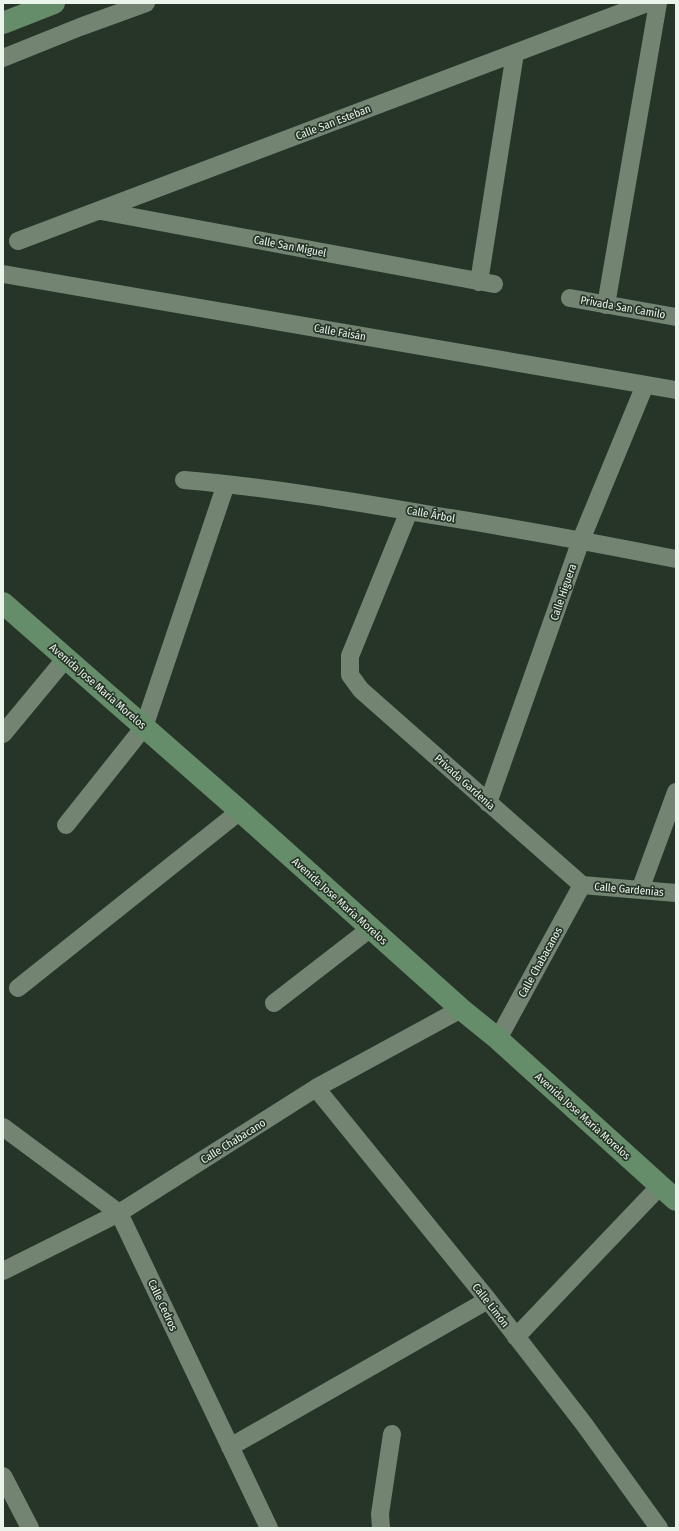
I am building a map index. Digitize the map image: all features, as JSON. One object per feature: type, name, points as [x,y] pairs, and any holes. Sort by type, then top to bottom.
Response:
[{"type":"street","points":[[3,23],[54,3]]},
{"type":"street","points":[[3,58],[80,27],[146,3]]},
{"type":"street","name":"Calle San Esteban","points":[[18,241],[648,3]]},
{"type":"street","points":[[606,304],[658,3]]},
{"type":"street","name":"Calle San Miguel","points":[[101,210],[487,283],[515,53]]},
{"type":"street","name":"Calle Faisán","points":[[3,274],[676,390]]},
{"type":"street","name":"Privada San Camilo","points":[[570,298],[676,317]]},
{"type":"street","name":"Calle Higuera","points":[[488,803],[581,540],[646,385]]},
{"type":"street","name":"Calle Árbol","points":[[184,480],[318,496],[581,540],[676,559]]},
{"type":"street","points":[[66,825],[144,727],[226,484]]},
{"type":"street","name":"Privada Gardenia","points":[[409,511],[350,656],[350,675],[362,690],[582,885]]},
{"type":"street","name":"Avenida Jose Maria Morelos","points":[[3,603],[240,811],[461,1009],[498,1039],[668,1193]]},
{"type":"street","points":[[3,734],[66,658]]},
{"type":"street","points":[[640,890],[676,792]]},
{"type":"street","points":[[18,988],[240,811]]},
{"type":"street","name":"Calle Gardenias","points":[[582,885],[676,894]]},
{"type":"street","name":"Calle Chabacanos","points":[[498,1039],[582,885]]},
{"type":"street","points":[[274,1003],[371,928]]},
{"type":"street","name":"Calle Chabacano","points":[[3,1271],[119,1213],[316,1088],[461,1009]]},
{"type":"street","name":"Calle Limón","points":[[316,1088],[488,1300],[584,1424],[659,1528]]},
{"type":"street","name":"Calle Cedros","points":[[3,1127],[119,1213],[269,1528]]},
{"type":"street","points":[[516,1337],[668,1193]]},
{"type":"street","points":[[230,1447],[488,1300]]},
{"type":"street","points":[[381,1528],[380,1514],[392,1434]]},
{"type":"street","points":[[3,1476],[30,1528]]}]
